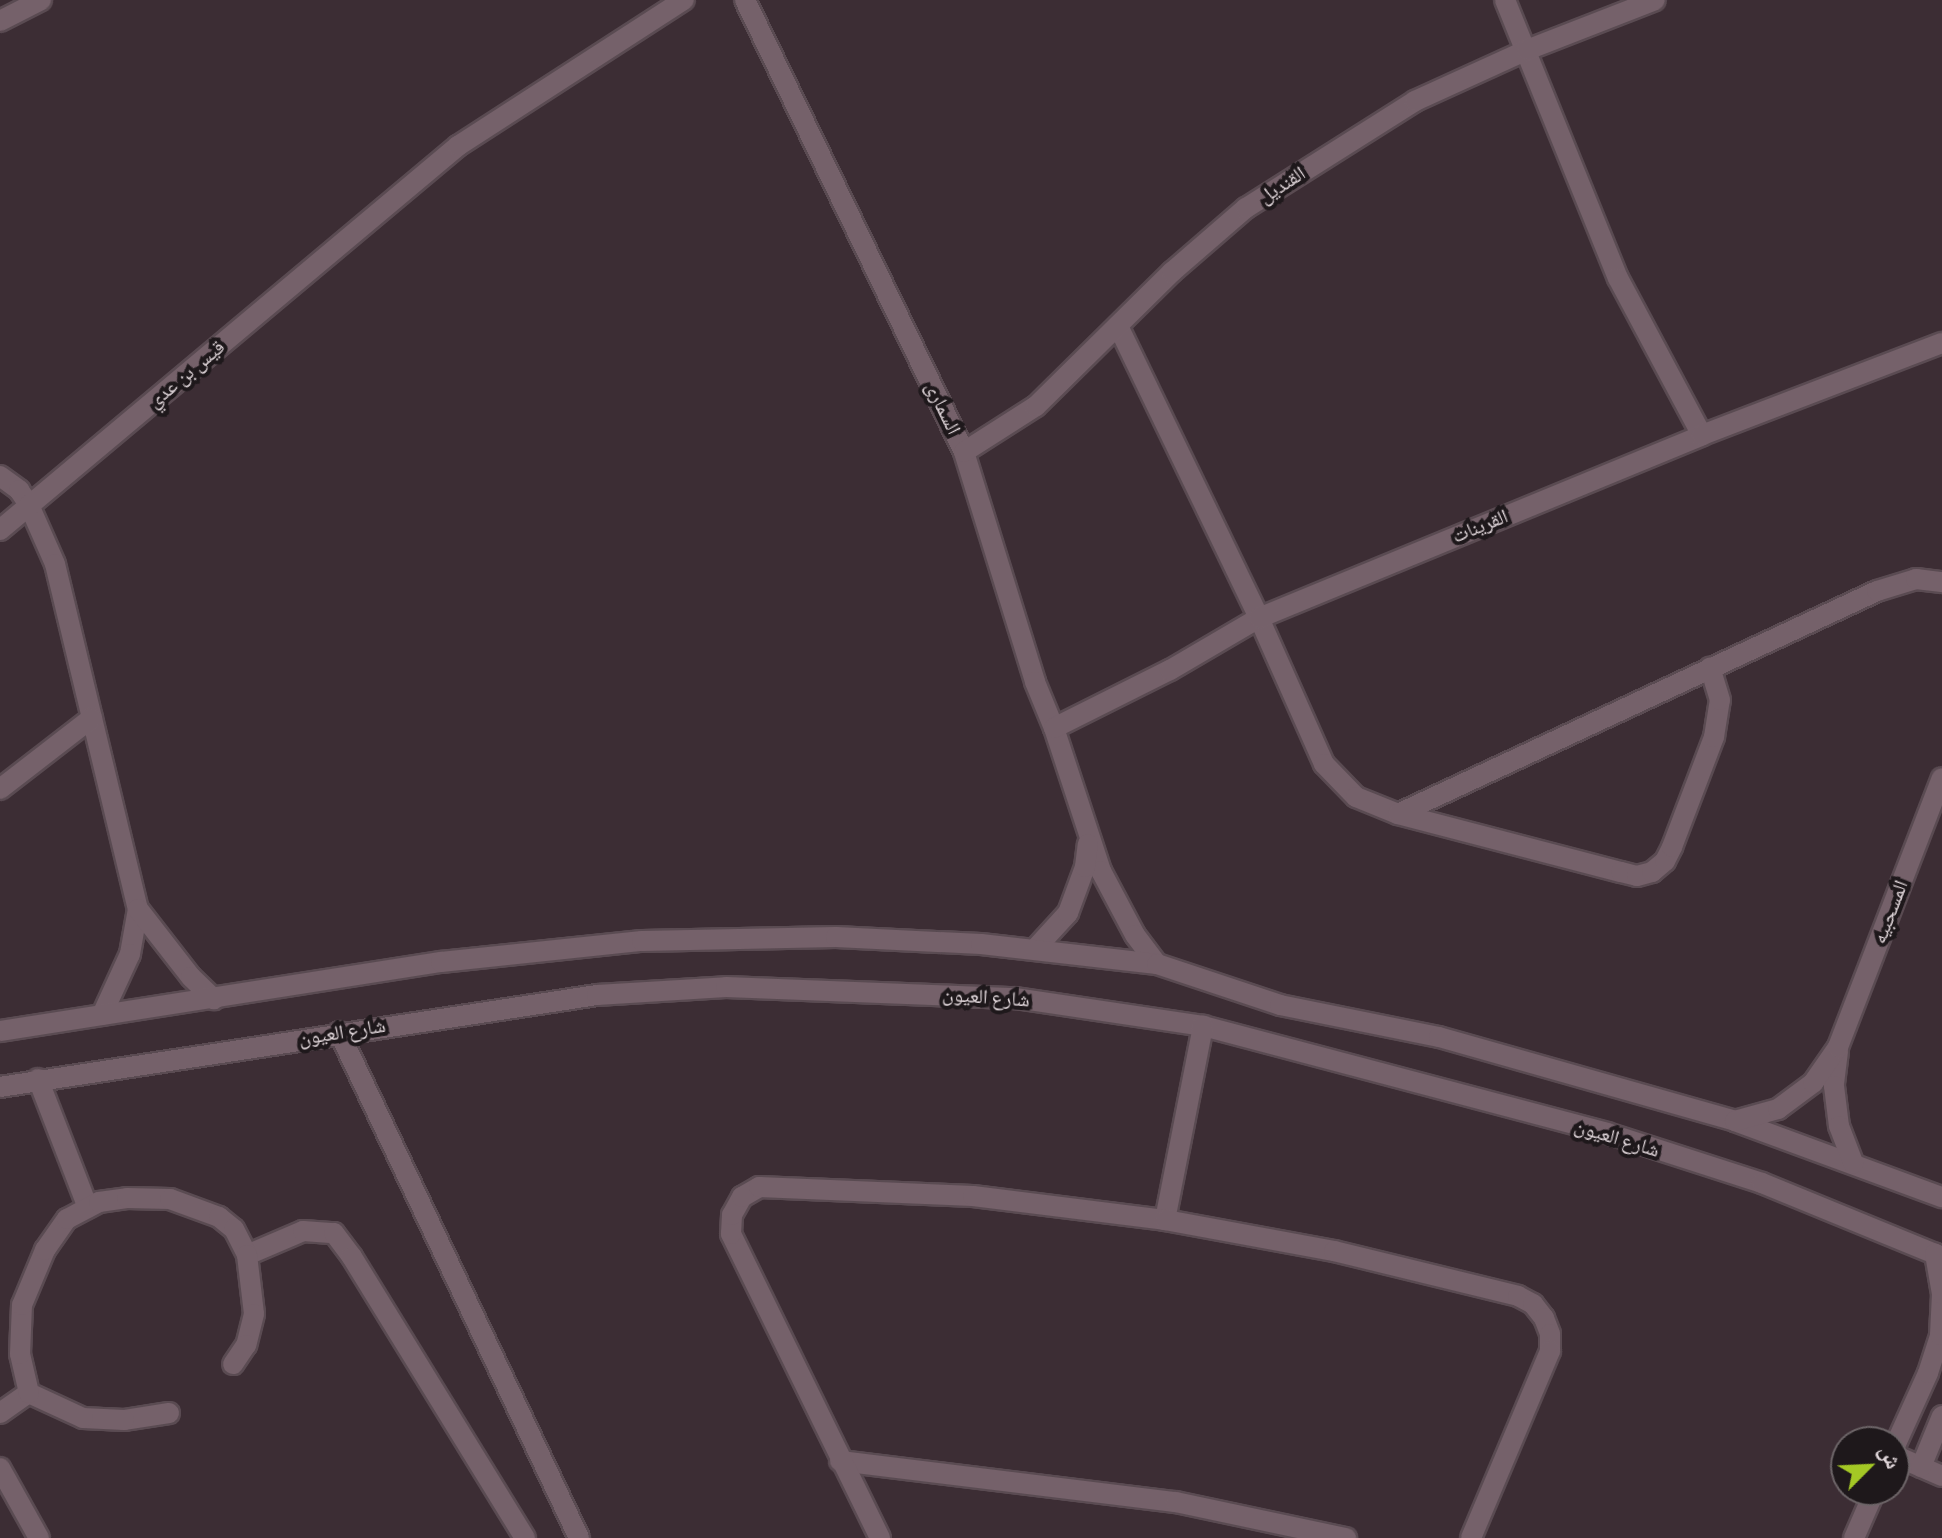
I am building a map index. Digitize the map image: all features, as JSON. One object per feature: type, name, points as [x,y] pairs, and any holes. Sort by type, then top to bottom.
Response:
[{"type":"street","points":[[0,21],[41,0]]},
{"type":"street","name":"قيس بن عدي","points":[[0,530],[458,146],[684,0]]},
{"type":"street","name":"السمارى","points":[[745,0],[964,452],[1035,682],[1054,728],[1088,836],[1117,904],[1157,964]]},
{"type":"street","points":[[1505,0],[1618,278],[1702,435]]},
{"type":"street","name":"القنديل","points":[[964,452],[1036,406],[1119,328],[1172,272],[1246,208],[1415,101],[1527,50],[1655,0]]},
{"type":"street","points":[[1119,328],[1259,618],[1324,764],[1356,797],[1398,814],[1629,874],[1652,872],[1665,861],[1672,847],[1714,737],[1720,700],[1710,667]]},
{"type":"street","name":"القرينات","points":[[1054,728],[1170,670],[1259,618],[1702,435],[1942,343]]},
{"type":"street","points":[[0,476],[19,490],[29,505],[55,564],[138,909],[130,954],[102,1015]]},
{"type":"street","points":[[1398,814],[1710,667],[1898,583],[1916,579],[1942,582]]},
{"type":"street","points":[[0,789],[92,718]]},
{"type":"street","name":"المسحبيه","points":[[1735,1121],[1778,1109],[1813,1083],[1838,1047],[1942,778]]},
{"type":"street","name":"السمارى","points":[[1035,949],[1068,913],[1078,891],[1088,836]]},
{"type":"street","points":[[138,909],[191,977],[214,999]]},
{"type":"street","points":[[0,1031],[441,962],[642,941],[836,937],[1035,949],[1157,964],[1280,1005],[1439,1037],[1735,1121],[1942,1197]]},
{"type":"street","name":"شارع العيون","points":[[0,1087],[339,1032],[597,995],[726,987],[1016,998],[1203,1026],[1607,1133],[1762,1183],[1938,1255]]},
{"type":"street","points":[[1165,1220],[1203,1026]]},
{"type":"street","points":[[339,1032],[579,1538]]},
{"type":"street","name":"المسحبيه","points":[[1838,1047],[1834,1086],[1839,1126],[1853,1163]]},
{"type":"street","points":[[38,1079],[88,1208]]},
{"type":"street","points":[[880,1538],[731,1234],[732,1215],[742,1197],[759,1187],[928,1193],[1165,1220],[1334,1251],[1518,1296],[1533,1304],[1550,1334],[1550,1351],[1471,1538]]},
{"type":"street","points":[[29,1393],[20,1354],[22,1305],[52,1240],[67,1219],[99,1202],[127,1198],[170,1199],[219,1217],[234,1229],[247,1255],[254,1314],[246,1345],[233,1364]]},
{"type":"street","points":[[247,1255],[303,1231],[334,1233],[352,1257],[525,1538]]},
{"type":"street","points":[[1907,1426],[1935,1376],[1942,1315],[1938,1255]]},
{"type":"street","points":[[29,1393],[83,1418],[124,1420],[169,1413]]},
{"type":"street","points":[[0,1413],[29,1393]]},
{"type":"street","points":[[1921,1467],[1942,1416]]},
{"type":"street","points":[[840,1461],[1176,1502],[1346,1538]]},
{"type":"street","points":[[1910,1462],[1942,1476]]},
{"type":"street","points":[[0,1468],[39,1538]]},
{"type":"street","points":[[1854,1538],[1868,1506]]}]
